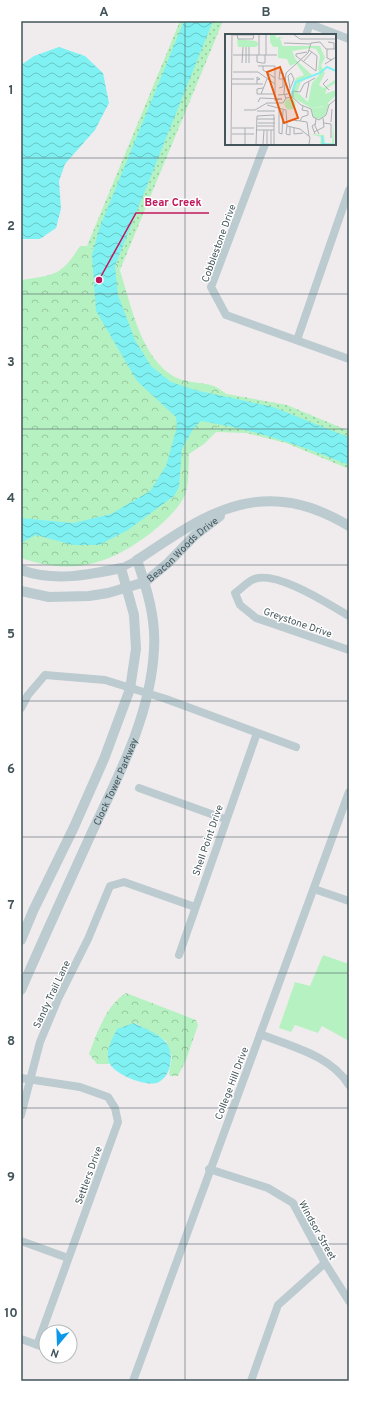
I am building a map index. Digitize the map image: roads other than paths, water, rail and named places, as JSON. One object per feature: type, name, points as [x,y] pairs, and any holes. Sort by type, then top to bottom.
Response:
[{"type":"street","points":[[306,34],[311,23],[349,39]]},
{"type":"street","name":"Cobblestone Drive","points":[[265,145],[211,288],[226,315],[349,359]]},
{"type":"street","points":[[297,340],[349,190]]},
{"type":"street","name":"Beacon Woods Drive","points":[[121,568],[137,560],[190,525],[233,506],[260,500],[295,503],[334,516],[349,526]]},
{"type":"street","name":"Beacon Woods Drive","points":[[128,588],[145,582],[168,563],[194,536],[233,506]]},
{"type":"street","name":"Clock Tower Parkway","points":[[21,990],[52,919],[126,760],[139,725],[154,650],[154,623],[145,582],[137,560]]},
{"type":"street","points":[[21,570],[51,577],[87,576],[121,568]]},
{"type":"street","name":"Clock Tower Parkway","points":[[21,940],[92,786],[130,689],[136,649],[134,615],[128,588],[121,568]]},
{"type":"street","name":"Greystone Drive","points":[[349,616],[288,584],[271,578],[253,579],[235,593],[240,606],[256,618],[349,650]]},
{"type":"street","points":[[21,591],[49,597],[89,596],[128,588]]},
{"type":"street","points":[[21,708],[28,694],[45,675],[105,680],[146,693],[296,747]]},
{"type":"street","name":"Shell Point Drive","points":[[178,954],[257,733]]},
{"type":"street","points":[[139,788],[225,819]]},
{"type":"street","name":"College Hill Drive","points":[[133,1381],[209,1169],[349,792]]},
{"type":"street","name":"Sandy Trail Lane","points":[[21,1115],[40,1042],[58,999],[88,940],[110,886],[124,882],[195,907]]},
{"type":"street","points":[[314,889],[349,901]]},
{"type":"street","points":[[260,1034],[328,1062],[341,1073],[349,1085]]},
{"type":"street","name":"Settlers Drive","points":[[21,1078],[30,1081],[80,1087],[108,1097],[115,1108],[118,1122],[37,1345]]},
{"type":"street","name":"Windsor Street","points":[[209,1169],[268,1188],[293,1203],[325,1263],[349,1301]]},
{"type":"street","points":[[21,1241],[68,1258]]},
{"type":"street","points":[[251,1381],[278,1305],[325,1263]]},
{"type":"street","points":[[21,1339],[37,1345]]},
{"type":"water","points":[[184,21],[213,21],[115,266],[118,295],[135,340],[151,366],[171,382],[195,390],[273,407],[348,437],[349,465],[276,438],[239,428],[201,421],[193,429],[182,449],[179,487],[174,496],[128,530],[99,545],[73,545],[36,535],[21,543],[21,518],[73,523],[111,514],[150,491],[166,466],[177,427],[176,417],[137,381],[96,311],[92,255],[99,229]]},
{"type":"water","points":[[59,47],[85,56],[103,73],[109,103],[95,130],[65,164],[59,181],[61,209],[56,228],[40,239],[22,239],[21,65],[34,56]]},
{"type":"water","points":[[134,1023],[161,1038],[170,1049],[171,1056],[169,1070],[159,1082],[140,1082],[125,1076],[113,1068],[108,1060],[108,1051],[117,1029]]},
{"type":"place","name":"Bear Creek","points":[[99,280]]}]
